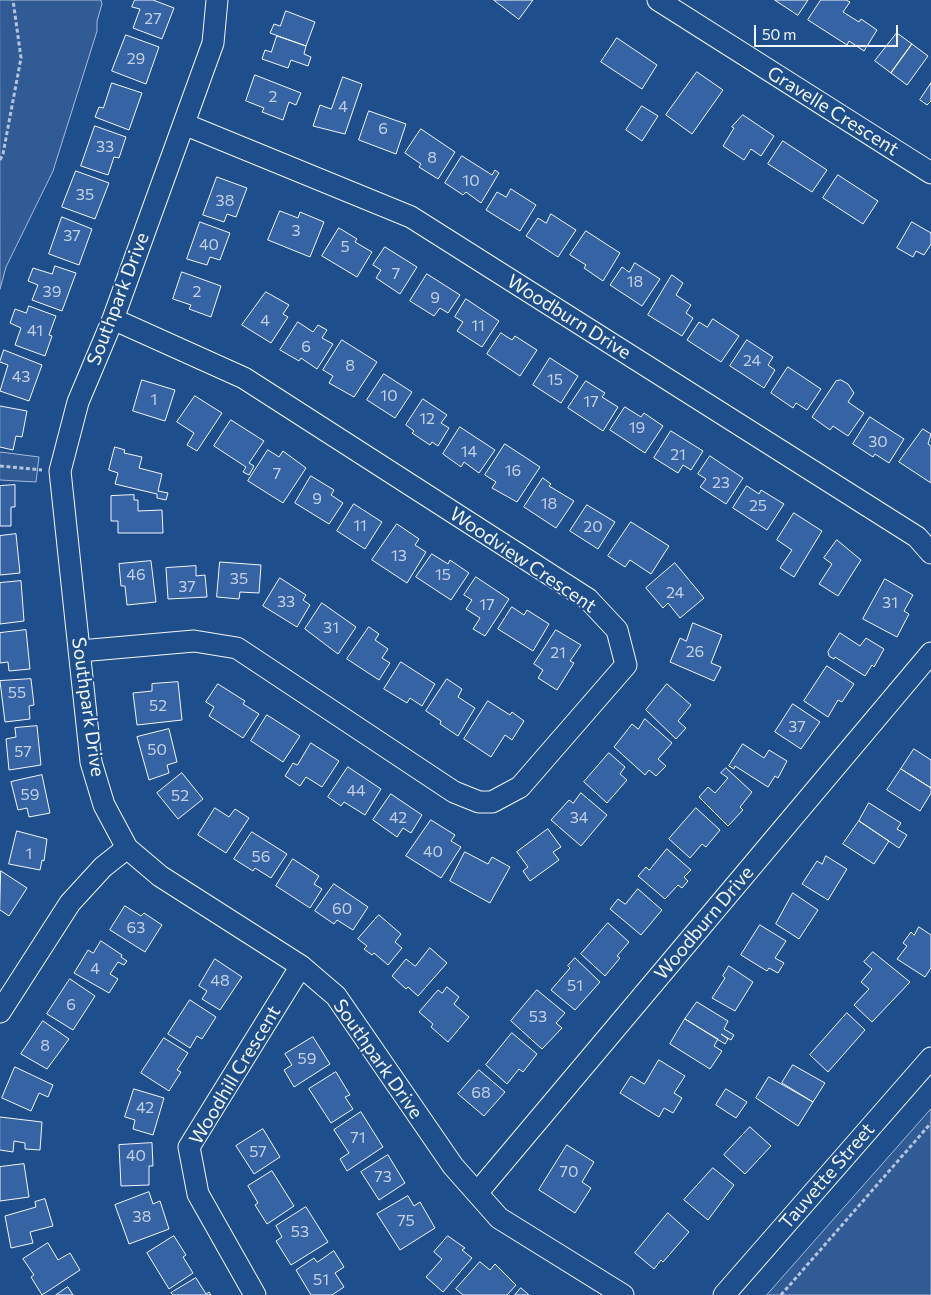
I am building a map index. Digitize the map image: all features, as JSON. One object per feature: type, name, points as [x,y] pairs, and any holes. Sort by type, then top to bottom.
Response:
[{"type":"street","name":"Southpark Drive","points":[[216,0],[213,43],[113,319],[78,402],[60,471],[91,762],[104,805],[127,848],[160,876],[301,966],[336,996],[453,1166],[499,1218],[623,1295]]},
{"type":"street","name":"Gravelle Crescent","points":[[658,0],[931,173]]},
{"type":"street","name":"Woodburn Drive","points":[[184,124],[411,217],[917,537],[931,553]]},
{"type":"street","name":"Woodview Crescent","points":[[80,651],[194,641],[237,648],[454,792],[479,802],[492,802],[520,787],[626,665],[618,630],[588,600],[244,378],[113,319]]},
{"type":"street","name":"Woodburn Drive","points":[[477,1193],[931,653]]},
{"type":"street","points":[[0,1012],[70,903],[103,867],[127,848]]},
{"type":"street","name":"Woodhill Crescent","points":[[255,1295],[198,1194],[190,1147],[301,966]]},
{"type":"street","name":"Tauvette Street","points":[[724,1295],[931,1058]]},
{"type":"path","points":[[0,160],[3,154],[21,58],[13,0]]},
{"type":"path","points":[[0,466],[60,471]]},
{"type":"path","points":[[781,1295],[931,1123]]},
{"type":"shaded area","points":[[0,0],[101,0],[102,4],[97,21],[97,31],[53,171],[6,267],[0,289]]},
{"type":"shaded area","points":[[0,452],[39,457],[36,482],[0,480]]},
{"type":"shaded area","points":[[931,1109],[931,1295],[767,1295]]},
{"type":"building","points":[[135,0],[153,0],[174,8],[162,39],[133,28],[140,9],[132,7]]},
{"type":"building","points":[[494,0],[533,0],[519,19]]},
{"type":"building","points":[[775,0],[808,0],[798,15]]},
{"type":"building","points":[[821,0],[846,0],[850,2],[843,12],[859,22],[861,19],[877,30],[864,51],[849,41],[847,45],[808,20]]},
{"type":"building","points":[[286,11],[315,22],[306,46],[270,33],[274,24],[280,26]]},
{"type":"building","points":[[897,33],[912,44],[891,73],[875,61]]},
{"type":"building","points":[[126,35],[159,47],[146,84],[112,71]]},
{"type":"building","points":[[277,36],[306,46],[304,54],[311,57],[308,66],[291,60],[288,68],[262,59],[265,50],[271,52]]},
{"type":"building","points":[[617,38],[657,65],[642,89],[601,62]]},
{"type":"building","points":[[912,44],[928,56],[907,85],[891,73]]},
{"type":"building","points":[[697,72],[723,90],[692,134],[666,115]]},
{"type":"building","points":[[255,75],[301,93],[296,105],[289,102],[283,120],[262,112],[264,108],[246,101]]},
{"type":"building","points":[[343,77],[362,84],[345,134],[313,126],[320,105],[331,109]]},
{"type":"building","points":[[112,83],[142,93],[129,130],[95,117],[99,107],[103,108]]},
{"type":"building","points":[[931,83],[931,101],[927,105],[920,100]]},
{"type":"building","points":[[642,106],[658,116],[642,141],[626,130]]},
{"type":"building","points":[[369,111],[406,124],[396,154],[359,140]]},
{"type":"building","points":[[743,115],[774,136],[761,156],[751,149],[744,160],[723,146],[734,128],[732,127]]},
{"type":"building","points":[[95,126],[126,137],[119,158],[114,157],[108,175],[81,166]]},
{"type":"building","points":[[421,129],[455,152],[438,179],[419,167],[421,164],[405,153]]},
{"type":"building","points":[[783,141],[827,170],[812,192],[768,164]]},
{"type":"building","points":[[462,156],[492,175],[495,170],[499,173],[481,203],[466,192],[463,195],[445,183]]},
{"type":"building","points":[[76,171],[109,183],[95,219],[62,207]]},
{"type":"building","points":[[838,175],[878,201],[863,224],[823,198]]},
{"type":"building","points":[[217,177],[247,188],[236,217],[227,214],[224,222],[203,215]]},
{"type":"building","points":[[511,189],[536,205],[520,231],[486,210],[497,192],[506,197]]},
{"type":"building","points":[[280,211],[298,218],[300,212],[324,222],[310,257],[268,240]]},
{"type":"building","points":[[551,214],[576,230],[558,257],[526,236],[538,218],[546,223]]},
{"type":"building","points":[[62,217],[92,229],[79,265],[49,254]]},
{"type":"building","points":[[200,222],[230,233],[220,260],[210,257],[207,265],[187,259]]},
{"type":"building","points":[[912,222],[931,233],[931,244],[924,255],[916,251],[913,257],[897,248]]},
{"type":"building","points":[[339,228],[357,239],[355,242],[372,252],[357,277],[322,256]]},
{"type":"building","points":[[586,231],[620,253],[603,281],[584,268],[586,265],[570,255]]},
{"type":"building","points":[[385,247],[417,267],[400,294],[376,278],[381,270],[373,265]]},
{"type":"building","points":[[635,263],[660,279],[642,306],[610,285],[622,267],[629,272]]},
{"type":"building","points":[[55,266],[76,273],[62,311],[32,300],[38,285],[28,281],[33,268],[52,274]]},
{"type":"building","points":[[182,272],[221,286],[211,317],[189,309],[191,305],[173,299]]},
{"type":"building","points":[[427,274],[460,295],[448,313],[440,308],[434,316],[410,301]]},
{"type":"building","points":[[672,275],[683,283],[676,295],[691,305],[686,313],[693,318],[682,336],[648,315]]},
{"type":"building","points":[[266,292],[289,305],[283,314],[288,317],[271,343],[242,325]]},
{"type":"building","points":[[466,299],[499,321],[482,347],[457,331],[463,322],[455,317]]},
{"type":"building","points":[[29,306],[56,316],[49,335],[52,336],[45,356],[15,345],[21,328],[10,323],[15,309],[26,313]]},
{"type":"building","points":[[713,319],[739,336],[721,362],[687,340],[699,322],[707,327]]},
{"type":"building","points":[[298,322],[313,332],[318,325],[327,330],[322,338],[333,344],[317,369],[301,358],[299,361],[280,350]]},
{"type":"building","points":[[501,333],[512,340],[515,336],[537,350],[520,376],[487,354]]},
{"type":"building","points":[[342,340],[377,362],[354,397],[329,383],[333,376],[323,370]]},
{"type":"building","points":[[747,340],[773,357],[768,365],[775,370],[764,388],[730,366]]},
{"type":"building","points":[[4,350],[42,365],[29,401],[0,391],[8,365],[0,362]]},
{"type":"building","points":[[550,358],[578,376],[561,403],[533,385]]},
{"type":"building","points":[[788,367],[821,389],[807,410],[796,403],[793,408],[771,393]]},
{"type":"building","points":[[384,374],[412,392],[395,418],[367,400]]},
{"type":"building","points":[[142,380],[175,390],[165,421],[133,411]]},
{"type":"building","points":[[841,380],[848,384],[854,393],[848,402],[864,413],[848,436],[833,426],[830,430],[812,417],[836,381]]},
{"type":"building","points":[[586,381],[605,393],[602,397],[618,407],[603,431],[568,408]]},
{"type":"building","points":[[195,396],[222,413],[197,451],[187,445],[194,433],[177,422]]},
{"type":"building","points":[[423,399],[447,415],[441,423],[449,428],[438,446],[432,442],[430,445],[412,433],[414,431],[406,425]]},
{"type":"building","points":[[0,406],[27,411],[22,437],[16,436],[13,450],[0,447]]},
{"type":"building","points":[[625,407],[641,417],[644,413],[663,426],[645,453],[610,430]]},
{"type":"building","points":[[870,417],[904,439],[889,463],[875,454],[873,457],[853,444]]},
{"type":"building","points":[[231,420],[264,441],[249,463],[254,466],[249,475],[243,472],[246,467],[214,446]]},
{"type":"building","points":[[460,427],[495,450],[479,473],[464,462],[461,467],[443,454]]},
{"type":"building","points":[[923,429],[931,434],[928,444],[931,446],[931,483],[899,462]]},
{"type":"building","points":[[671,431],[703,451],[691,470],[683,465],[678,473],[654,458]]},
{"type":"building","points":[[505,444],[540,467],[517,502],[492,488],[496,482],[485,475]]},
{"type":"building","points":[[115,447],[125,450],[124,453],[142,457],[139,468],[162,474],[158,491],[168,493],[166,500],[157,498],[157,494],[115,484],[118,473],[109,470]]},
{"type":"building","points":[[268,450],[279,457],[283,451],[306,468],[283,503],[248,481]]},
{"type":"building","points":[[710,456],[743,478],[726,504],[700,487],[706,479],[698,474]]},
{"type":"building","points":[[311,476],[334,490],[331,495],[343,503],[329,524],[295,503]]},
{"type":"building","points":[[543,478],[551,484],[549,486],[574,501],[556,528],[524,507]]},
{"type":"building","points":[[15,485],[15,507],[11,507],[11,526],[0,526],[0,486]]},
{"type":"building","points":[[747,486],[759,494],[761,490],[784,504],[767,530],[733,508]]},
{"type":"building","points":[[134,495],[134,500],[138,500],[138,511],[162,510],[163,533],[118,533],[118,521],[111,521],[111,496]]},
{"type":"building","points":[[354,504],[382,522],[365,549],[337,531]]},
{"type":"building","points":[[587,505],[615,522],[598,549],[570,531]]},
{"type":"building","points":[[794,513],[822,531],[794,577],[780,568],[792,550],[777,540]]},
{"type":"building","points":[[631,522],[669,546],[651,574],[630,560],[625,567],[608,556]]},
{"type":"building","points":[[397,524],[419,539],[415,545],[426,552],[407,583],[372,560]]},
{"type":"building","points":[[16,534],[20,573],[0,575],[0,536]]},
{"type":"building","points":[[837,540],[861,560],[838,596],[819,584],[832,564],[824,558]]},
{"type":"building","points":[[432,554],[448,564],[450,560],[469,573],[451,600],[416,577]]},
{"type":"building","points":[[151,561],[156,602],[127,605],[125,586],[121,586],[119,564]]},
{"type":"building","points":[[220,562],[261,565],[259,593],[240,592],[239,599],[217,597]]},
{"type":"building","points":[[675,563],[704,598],[680,618],[668,603],[663,608],[646,588]]},
{"type":"building","points":[[196,566],[196,576],[205,575],[207,597],[168,599],[166,568]]},
{"type":"building","points":[[476,577],[509,599],[485,636],[473,629],[480,618],[466,609],[472,600],[464,595]]},
{"type":"building","points":[[280,578],[306,595],[303,600],[310,605],[297,627],[263,606]]},
{"type":"building","points":[[885,579],[913,595],[904,611],[909,614],[897,637],[863,619]]},
{"type":"building","points":[[21,581],[24,621],[0,624],[0,583]]},
{"type":"building","points":[[322,603],[356,627],[338,654],[305,629]]},
{"type":"building","points":[[512,607],[524,615],[527,610],[549,624],[533,651],[498,629]]},
{"type":"building","points":[[693,623],[722,635],[711,663],[721,667],[714,681],[670,662],[680,638],[686,641]]},
{"type":"building","points":[[369,627],[379,634],[375,640],[388,649],[382,658],[390,663],[379,680],[347,659]]},
{"type":"building","points":[[26,630],[30,669],[9,671],[8,662],[0,663],[0,633]]},
{"type":"building","points":[[556,630],[581,645],[570,661],[574,663],[557,690],[538,678],[543,670],[534,664]]},
{"type":"building","points":[[840,633],[860,646],[866,638],[884,649],[874,667],[872,665],[865,676],[835,657],[834,659],[829,656],[828,652]]},
{"type":"building","points":[[401,662],[435,684],[422,706],[410,698],[407,703],[384,689]]},
{"type":"building","points":[[827,666],[854,684],[842,702],[838,700],[828,717],[804,701]]},
{"type":"building","points":[[31,679],[34,705],[29,706],[30,719],[5,722],[0,681]]},
{"type":"building","points":[[447,679],[462,689],[458,697],[475,708],[458,736],[440,724],[441,721],[426,711]]},
{"type":"building","points":[[178,682],[182,720],[137,725],[133,693],[152,691],[152,684]]},
{"type":"building","points":[[218,684],[245,701],[243,704],[259,714],[243,738],[209,716],[214,707],[206,702]]},
{"type":"building","points":[[667,684],[691,705],[678,721],[686,728],[676,739],[646,710]]},
{"type":"building","points":[[488,701],[510,715],[512,712],[524,721],[512,740],[505,735],[491,757],[464,739]]},
{"type":"building","points":[[793,704],[820,722],[801,749],[775,732]]},
{"type":"building","points":[[267,715],[300,736],[283,762],[251,741]]},
{"type":"building","points":[[645,719],[672,743],[658,759],[666,766],[656,776],[649,770],[645,775],[614,747],[632,724],[638,729]]},
{"type":"building","points":[[37,726],[41,765],[9,770],[6,739],[16,737],[15,728]]},
{"type":"building","points":[[169,729],[177,762],[167,765],[169,773],[149,780],[137,737]]},
{"type":"building","points":[[311,743],[339,761],[322,787],[306,777],[300,786],[285,776],[293,763],[297,765]]},
{"type":"building","points":[[743,744],[764,758],[769,750],[787,761],[778,778],[775,776],[768,787],[735,766],[734,769],[729,766]]},
{"type":"building","points":[[914,749],[931,760],[931,788],[901,769]]},
{"type":"building","points":[[609,753],[625,767],[620,774],[627,780],[607,803],[584,782]]},
{"type":"building","points":[[348,767],[381,789],[365,815],[344,802],[341,806],[328,797]]},
{"type":"building","points":[[726,768],[752,792],[740,807],[743,810],[728,826],[699,797],[708,787],[715,793],[728,778],[721,773]]},
{"type":"building","points":[[901,769],[931,788],[931,793],[920,811],[887,790]]},
{"type":"building","points":[[182,773],[203,799],[178,819],[157,793]]},
{"type":"building","points":[[42,775],[50,813],[29,817],[27,808],[18,810],[11,782]]},
{"type":"building","points":[[581,793],[607,815],[581,846],[551,820],[569,800],[573,803]]},
{"type":"building","points":[[391,794],[422,815],[411,833],[403,828],[397,837],[373,820]]},
{"type":"building","points":[[869,803],[901,823],[897,829],[907,835],[899,848],[859,821]]},
{"type":"building","points":[[215,808],[229,817],[235,809],[249,818],[226,853],[198,835]]},
{"type":"building","points":[[696,808],[720,830],[706,847],[702,844],[690,858],[669,839]]},
{"type":"building","points":[[431,820],[455,835],[451,841],[461,847],[441,878],[406,856]]},
{"type":"building","points":[[859,821],[889,841],[874,864],[843,844]]},
{"type":"building","points":[[548,829],[561,847],[553,852],[559,860],[530,881],[523,871],[528,867],[517,852]]},
{"type":"building","points":[[17,831],[47,839],[44,861],[42,860],[40,870],[9,864]]},
{"type":"building","points":[[252,832],[287,854],[271,878],[255,868],[253,871],[234,859]]},
{"type":"building","points":[[667,849],[691,870],[684,877],[688,881],[682,888],[678,885],[665,899],[638,876],[646,867],[649,870]]},
{"type":"building","points":[[465,852],[488,864],[492,857],[510,867],[490,903],[450,881]]},
{"type":"building","points":[[826,856],[847,869],[828,900],[802,884],[817,861],[822,864]]},
{"type":"building","points":[[293,859],[319,876],[314,884],[322,889],[310,908],[276,886]]},
{"type":"building","points":[[1,871],[27,888],[9,916],[0,910]]},
{"type":"building","points":[[334,884],[368,907],[353,930],[337,920],[334,924],[315,911]]},
{"type":"building","points":[[638,889],[662,910],[641,935],[610,909],[618,899],[625,904]]},
{"type":"building","points":[[793,893],[818,910],[799,939],[776,924]]},
{"type":"building","points":[[125,906],[141,916],[144,913],[162,925],[145,952],[110,930]]},
{"type":"building","points":[[379,915],[401,934],[395,942],[402,948],[388,965],[374,953],[372,955],[364,949],[367,946],[358,939]]},
{"type":"building","points":[[608,923],[629,942],[617,956],[620,958],[605,976],[581,954]]},
{"type":"building","points":[[760,925],[786,941],[775,958],[784,963],[778,973],[769,968],[767,971],[741,955]]},
{"type":"building","points":[[919,927],[931,935],[931,968],[925,977],[897,959],[907,946],[903,943],[911,932],[914,935]]},
{"type":"building","points":[[101,941],[122,955],[121,957],[127,961],[124,965],[118,962],[110,974],[118,979],[109,993],[74,973],[88,950],[93,953]]},
{"type":"building","points":[[430,948],[447,963],[418,996],[408,987],[406,989],[392,976],[406,959],[415,966]]},
{"type":"building","points":[[873,952],[910,982],[872,1022],[854,1005],[869,989],[861,982],[872,969],[864,962]]},
{"type":"building","points":[[575,958],[600,982],[575,1010],[551,990],[570,968],[568,966]]},
{"type":"building","points":[[215,959],[242,977],[220,1010],[202,999],[207,991],[199,986]]},
{"type":"building","points":[[729,966],[753,982],[735,1011],[712,998],[725,978],[723,976]]},
{"type":"building","points":[[70,979],[95,996],[73,1030],[47,1014]]},
{"type":"building","points":[[447,987],[459,997],[454,1004],[469,1017],[448,1042],[431,1027],[433,1024],[419,1012],[438,990],[442,993]]},
{"type":"building","points":[[537,990],[565,1013],[556,1023],[562,1028],[542,1049],[511,1021]]},
{"type":"building","points":[[190,1000],[216,1017],[202,1039],[197,1036],[190,1048],[168,1034]]},
{"type":"building","points":[[697,1002],[728,1021],[724,1029],[734,1035],[731,1040],[721,1034],[728,1039],[725,1044],[685,1019]]},
{"type":"building","points":[[847,1013],[865,1030],[828,1072],[810,1055]]},
{"type":"building","points":[[685,1019],[718,1039],[714,1046],[722,1051],[710,1069],[670,1044]]},
{"type":"building","points":[[43,1021],[69,1039],[47,1069],[21,1054]]},
{"type":"building","points":[[512,1033],[537,1054],[523,1072],[519,1069],[507,1084],[486,1065]]},
{"type":"building","points":[[313,1037],[330,1064],[294,1087],[284,1070],[292,1065],[285,1054]]},
{"type":"building","points":[[164,1038],[188,1053],[177,1070],[181,1072],[169,1091],[141,1073]]},
{"type":"building","points":[[659,1060],[685,1076],[674,1093],[682,1098],[673,1113],[664,1108],[659,1117],[620,1093],[631,1076],[644,1084]]},
{"type":"building","points":[[793,1065],[825,1083],[813,1102],[782,1083]]},
{"type":"building","points":[[15,1067],[53,1085],[48,1097],[39,1093],[31,1111],[2,1098]]},
{"type":"building","points":[[479,1070],[505,1092],[484,1116],[458,1094]]},
{"type":"building","points":[[336,1072],[350,1095],[345,1097],[353,1109],[331,1123],[309,1089]]},
{"type":"building","points":[[769,1077],[813,1102],[798,1126],[756,1098]]},
{"type":"building","points":[[134,1089],[164,1098],[153,1135],[133,1129],[135,1120],[125,1117]]},
{"type":"building","points":[[726,1089],[747,1102],[736,1118],[716,1105]]},
{"type":"building","points":[[361,1112],[383,1147],[347,1171],[340,1159],[349,1153],[334,1130]]},
{"type":"building","points":[[0,1117],[42,1122],[40,1150],[25,1149],[25,1143],[14,1141],[13,1152],[0,1150]]},
{"type":"building","points":[[750,1127],[771,1146],[745,1174],[724,1155]]},
{"type":"building","points":[[263,1129],[280,1157],[254,1174],[236,1146]]},
{"type":"building","points":[[152,1143],[153,1166],[149,1166],[149,1185],[121,1186],[119,1145]]},
{"type":"building","points":[[567,1145],[594,1162],[582,1182],[591,1188],[575,1213],[539,1190]]},
{"type":"building","points":[[388,1155],[405,1183],[379,1200],[361,1172]]},
{"type":"building","points":[[24,1164],[29,1197],[0,1201],[0,1167]]},
{"type":"building","points":[[713,1168],[734,1185],[708,1220],[684,1200]]},
{"type":"building","points":[[272,1171],[294,1206],[267,1224],[255,1205],[258,1203],[248,1186]]},
{"type":"building","points":[[149,1192],[153,1204],[160,1201],[169,1229],[129,1244],[115,1205]]},
{"type":"building","points":[[408,1196],[414,1206],[420,1202],[435,1228],[400,1250],[377,1214]]},
{"type":"building","points":[[45,1199],[53,1226],[30,1232],[33,1243],[11,1248],[5,1216],[36,1207],[35,1202]]},
{"type":"building","points":[[306,1207],[328,1242],[291,1265],[276,1241],[282,1237],[276,1226]]},
{"type":"building","points":[[668,1213],[689,1232],[663,1262],[661,1260],[654,1269],[635,1253]]},
{"type":"building","points":[[174,1236],[186,1255],[183,1257],[193,1273],[169,1289],[147,1253]]},
{"type":"building","points":[[448,1236],[465,1248],[462,1250],[472,1258],[443,1292],[426,1277],[442,1259],[434,1252]]},
{"type":"building","points":[[48,1243],[58,1260],[70,1253],[80,1270],[42,1295],[31,1277],[34,1275],[23,1259]]},
{"type":"building","points":[[334,1251],[344,1267],[335,1273],[344,1287],[332,1295],[311,1295],[296,1270],[314,1258],[317,1262]]},
{"type":"building","points":[[480,1262],[490,1270],[495,1264],[516,1285],[507,1295],[463,1295],[456,1289]]},
{"type":"building","points":[[196,1278],[206,1294],[209,1292],[211,1295],[173,1295],[171,1293]]},
{"type":"building","points":[[68,1287],[73,1295],[56,1295]]},
{"type":"building","points":[[521,1288],[529,1295],[515,1295]]}]
